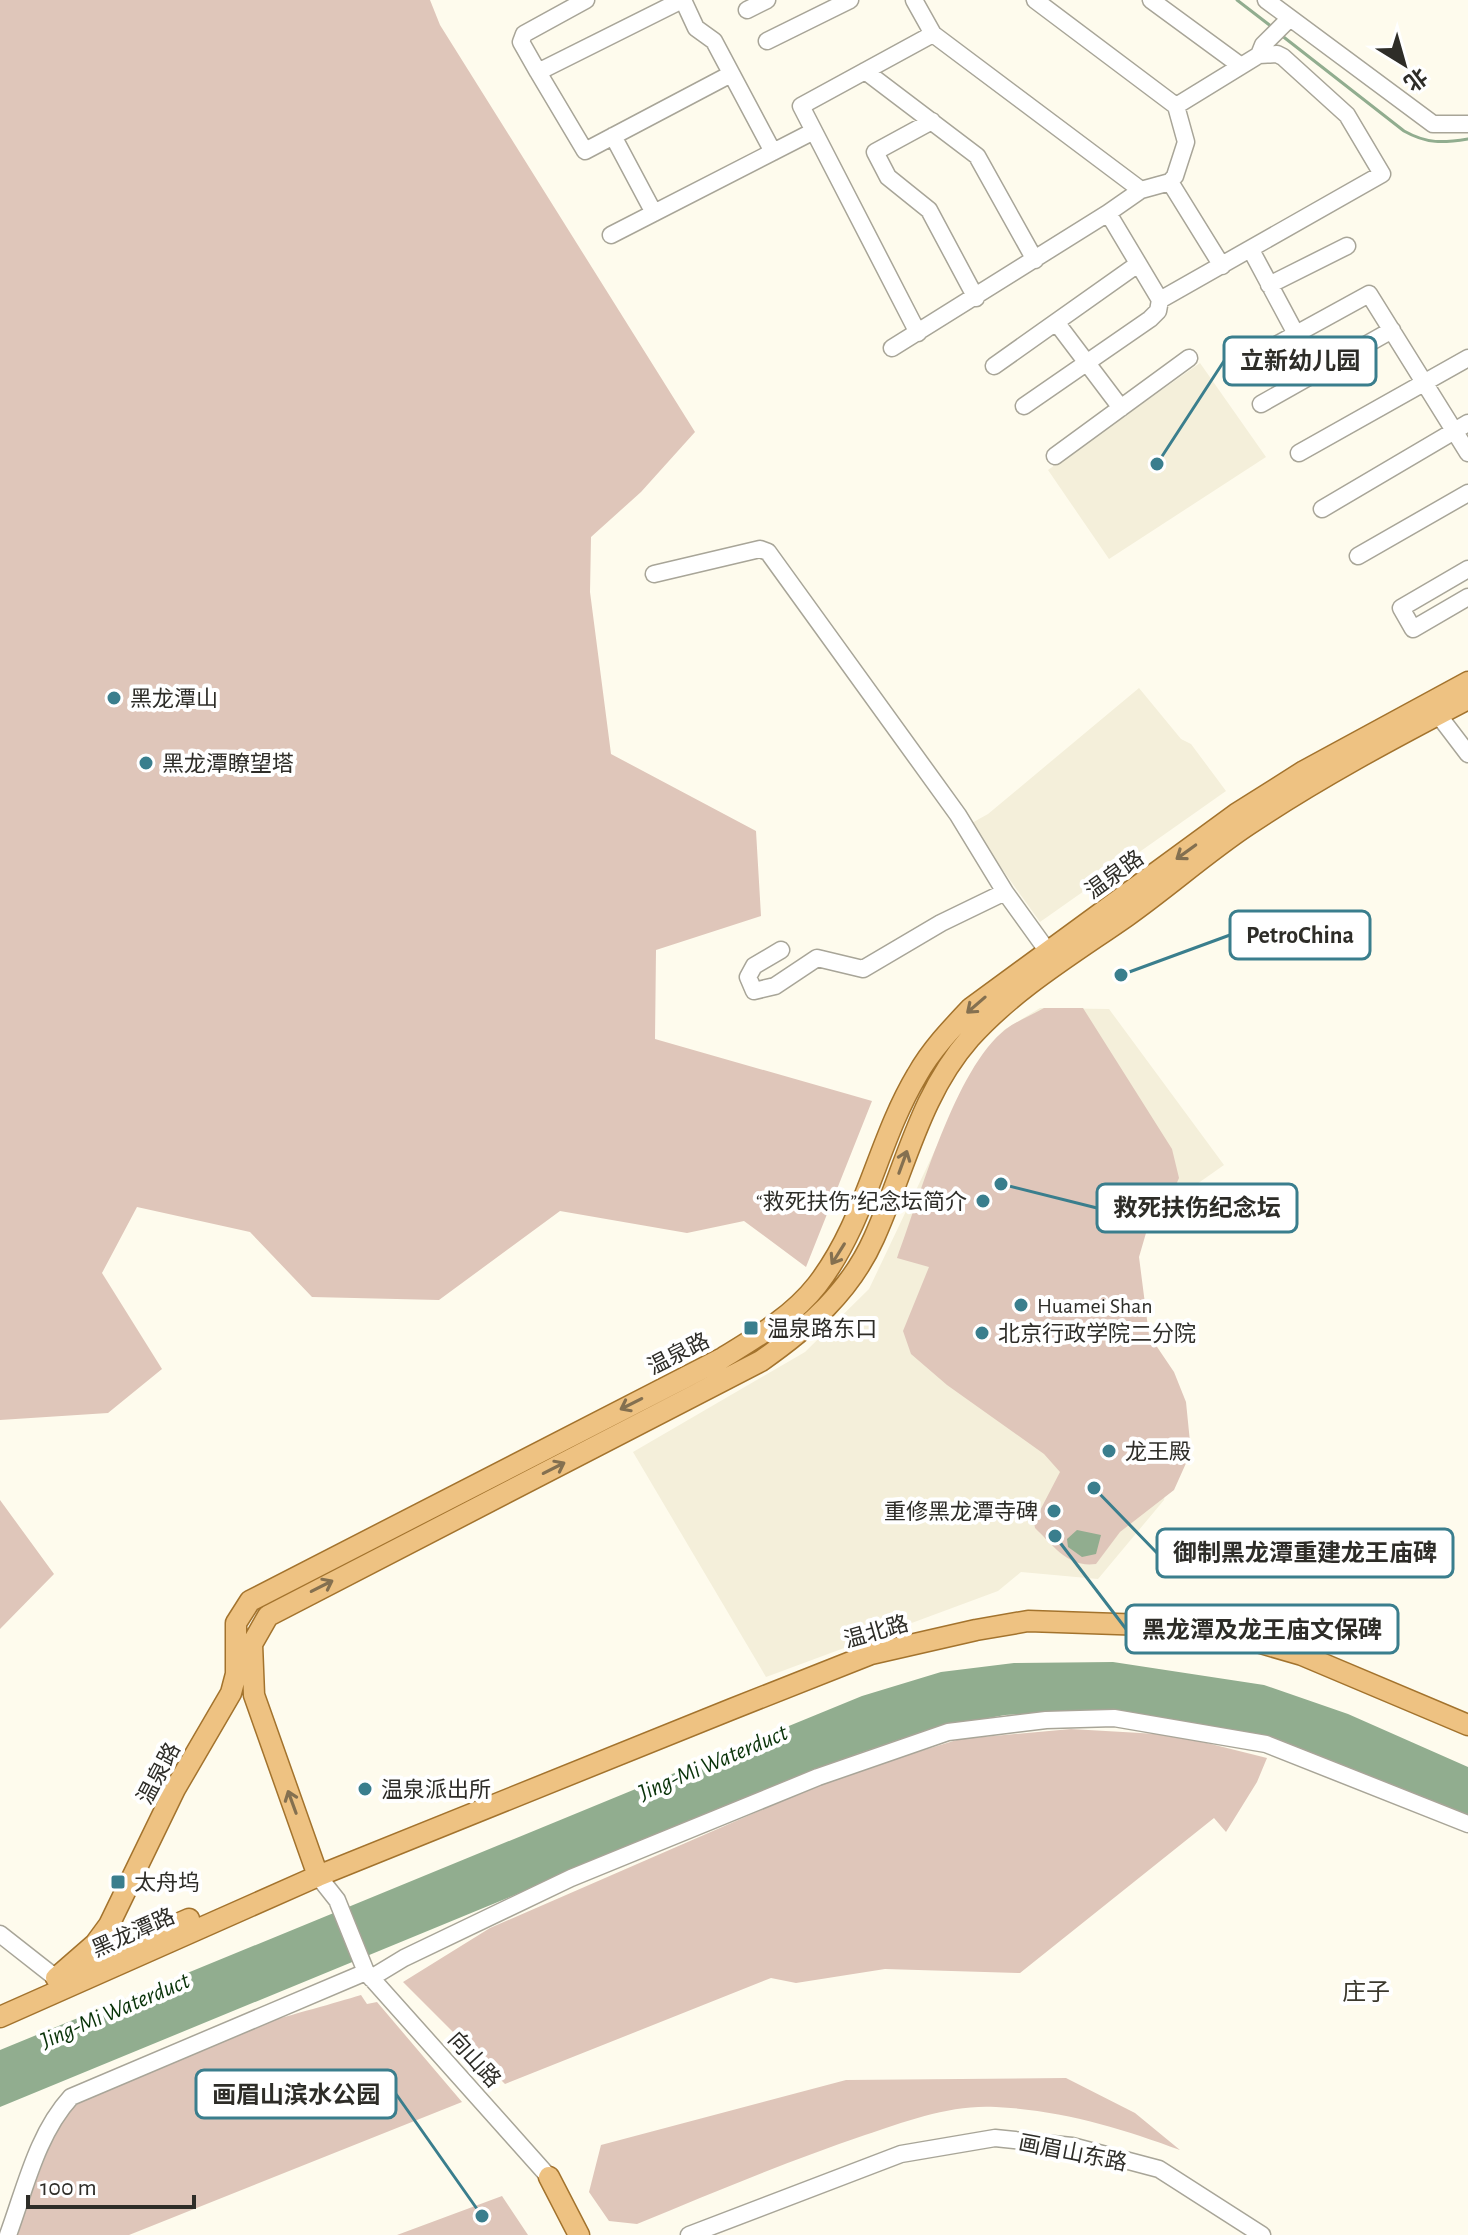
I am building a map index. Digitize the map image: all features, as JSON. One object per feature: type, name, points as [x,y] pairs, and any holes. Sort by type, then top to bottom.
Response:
[{"type":"main road","name":"温泉路","points":[[59,1984],[95,1944],[130,1888],[175,1789],[231,1693],[236,1674],[236,1623],[240,1612],[276,1598],[761,1361],[810,1324],[840,1293],[873,1240],[914,1132],[945,1070],[993,1016],[1052,958],[1280,804],[1434,709],[1468,682]]},
{"type":"main road","name":"温泉路","points":[[1434,709],[1468,699]]},
{"type":"main road","name":"温泉路","points":[[276,1598],[252,1644],[254,1695],[318,1876]]},
{"type":"main road","name":"温北路","points":[[318,1876],[871,1654],[1028,1621],[1206,1627],[1302,1655],[1468,1725]]},
{"type":"main road","name":"黑龙潭路","points":[[0,2017],[59,1984],[303,1870],[318,1876]]},
{"type":"main road","name":"黑龙潭路","points":[[0,2005],[59,1984]]},
{"type":"main road","name":"向山路","points":[[549,2177],[565,2235]]},
{"type":"main road","name":"向山路","points":[[549,2177],[579,2235]]},
{"type":"street","points":[[586,0],[524,34],[521,42],[585,151],[731,74]]},
{"type":"street","points":[[538,72],[682,0],[696,28],[714,41],[773,152]]},
{"type":"street","points":[[747,10],[767,0]]},
{"type":"street","points":[[767,41],[850,0]]},
{"type":"street","points":[[914,0],[933,34],[1141,190]]},
{"type":"street","points":[[1035,0],[1176,106],[1186,142],[1170,182]]},
{"type":"street","points":[[1151,0],[1241,66]]},
{"type":"street","points":[[1266,0],[1281,27],[1433,124],[1468,124]]},
{"type":"street","points":[[1259,55],[1263,45],[1281,27]]},
{"type":"street","points":[[918,333],[801,106],[933,34]]},
{"type":"street","points":[[1160,300],[1382,174],[1347,115],[1324,90],[1277,54],[1259,55],[1176,106]]},
{"type":"street","points":[[865,71],[977,156],[1035,260]]},
{"type":"street","points":[[932,121],[875,152],[888,177],[929,210],[976,298]]},
{"type":"street","points":[[611,235],[812,132]]},
{"type":"street","points":[[613,136],[654,213]]},
{"type":"street","points":[[892,348],[976,298],[1141,190],[1170,182]]},
{"type":"street","points":[[1170,182],[1222,266]]},
{"type":"street","points":[[1024,406],[1158,311],[1160,300],[1108,213]]},
{"type":"street","points":[[1269,285],[1347,246]]},
{"type":"street","points":[[1251,250],[1296,334]]},
{"type":"street","points":[[994,366],[1138,264]]},
{"type":"street","points":[[1236,367],[1369,294],[1424,383],[1461,427],[1468,453]]},
{"type":"street","points":[[1056,322],[1121,408]]},
{"type":"street","points":[[1261,404],[1392,330]]},
{"type":"street","points":[[1055,456],[1189,358]]},
{"type":"street","points":[[1299,453],[1468,358]]},
{"type":"street","points":[[1322,509],[1461,427]]},
{"type":"street","points":[[1358,556],[1468,493]]},
{"type":"street","points":[[654,574],[760,549],[768,552],[958,815],[1005,892],[1052,958]]},
{"type":"street","points":[[1468,569],[1401,608],[1413,629],[1468,597]]},
{"type":"street","points":[[1434,709],[1468,754]]},
{"type":"street","points":[[781,950],[754,966],[748,977],[754,991],[775,986],[817,958],[863,969],[941,923],[1005,892]]},
{"type":"street","points":[[8,2235],[44,2139],[57,2113],[71,2097],[368,1975],[571,1878],[818,1777],[948,1732],[1046,1720],[1114,1718],[1266,1744],[1468,1824]]},
{"type":"street","name":"向山路","points":[[318,1876],[337,1900],[368,1975],[549,2177]]},
{"type":"street","points":[[0,1934],[59,1984]]},
{"type":"street","name":"画眉山东路","points":[[689,2235],[901,2154],[995,2138],[1072,2146],[1159,2169],[1261,2235]]},
{"type":"shaded area","points":[[0,0],[430,0],[440,25],[695,432],[641,492],[591,537],[590,592],[611,754],[756,831],[761,916],[656,950],[655,1039],[872,1101],[806,1267],[744,1221],[687,1233],[560,1211],[439,1300],[312,1297],[250,1232],[137,1207],[102,1273],[162,1369],[108,1413],[0,1420]]},
{"type":"shaded area","points":[[1200,363],[1266,457],[1109,559],[1048,470]]},
{"type":"shaded area","points":[[1139,688],[1181,739],[1191,744],[1226,791],[1040,922],[970,824],[988,814]]},
{"type":"shaded area","name":"北京行政学院二分院","points":[[1040,1008],[1109,1009],[1224,1165],[1133,1229],[1133,1314],[1173,1446],[1164,1500],[1098,1579],[1021,1572],[998,1591],[766,1677],[633,1452],[805,1352],[869,1289],[975,1066],[1004,1030]]},
{"type":"shaded area","points":[[1044,1008],[1083,1008],[1172,1149],[1179,1178],[1167,1205],[1146,1233],[1139,1257],[1149,1335],[1174,1372],[1186,1402],[1191,1452],[1174,1490],[1120,1532],[1096,1564],[1077,1563],[1069,1559],[1035,1528],[1034,1522],[1060,1472],[1044,1454],[947,1385],[911,1354],[903,1331],[929,1267],[897,1258],[941,1135],[971,1073],[988,1048],[1006,1029]]},
{"type":"shaded area","points":[[0,1500],[54,1574],[0,1629]]},
{"type":"shaded area","points":[[1071,1729],[1175,1735],[1267,1758],[1257,1782],[1226,1832],[1214,1818],[1020,1973],[885,1969],[796,1983],[771,1978],[505,2084],[403,1982],[490,1928],[839,1776],[960,1739]]},
{"type":"shaded area","points":[[361,1995],[367,2004],[377,2002],[462,2102],[129,2235],[16,2235],[58,2123],[81,2100],[114,2079],[198,2044]]},
{"type":"shaded area","points":[[1066,2078],[1135,2113],[1180,2150],[1136,2134],[1067,2116],[1020,2109],[963,2108],[865,2135],[637,2224],[609,2221],[589,2192],[601,2145],[846,2080]]},
{"type":"shaded area","points":[[502,2196],[528,2235],[397,2235]]},
{"type":"water","points":[[1077,1530],[1101,1535],[1096,1554],[1082,1557],[1068,1547],[1067,1539]]},
{"type":"water","name":"Jing-Mi Waterduct","points":[[1113,1662],[1264,1685],[1348,1714],[1468,1767],[1468,1822],[1278,1743],[1087,1711],[1005,1715],[930,1729],[857,1754],[0,2107],[0,2050],[862,1696],[941,1672],[1014,1663]]},
{"type":"waterway","points":[[1237,0],[1272,27]]},
{"type":"waterway","points":[[1281,35],[1404,131],[1435,141],[1468,139]]},
{"type":"place","name":"立新幼儿园","points":[[1157,464]]},
{"type":"place","name":"黑龙潭山","points":[[114,698]]},
{"type":"place","name":"黑龙潭瞭望塔","points":[[146,763]]},
{"type":"place","name":"PetroChina","points":[[1121,975]]},
{"type":"place","name":"救死扶伤纪念坛","points":[[1001,1184]]},
{"type":"place","name":"“救死扶伤”纪念坛简介","points":[[983,1201]]},
{"type":"place","name":"Huamei Shan","points":[[1021,1305]]},
{"type":"place","name":"温泉路东口","points":[[751,1328]]},
{"type":"place","name":"北京行政学院二分院","points":[[982,1333]]},
{"type":"place","name":"龙王殿","points":[[1109,1451]]},
{"type":"place","name":"御制黑龙潭重建龙王庙碑","points":[[1094,1488]]},
{"type":"place","name":"重修黑龙潭寺碑","points":[[1054,1511]]},
{"type":"place","name":"黑龙潭及龙王庙文保碑","points":[[1055,1536]]},
{"type":"place","name":"温泉派出所","points":[[365,1789]]},
{"type":"place","name":"太舟坞","points":[[118,1882]]},
{"type":"place","name":"画眉山滨水公园","points":[[482,2216]]},
{"type":"district","name":"庄子","points":[[1366,1992]]}]
